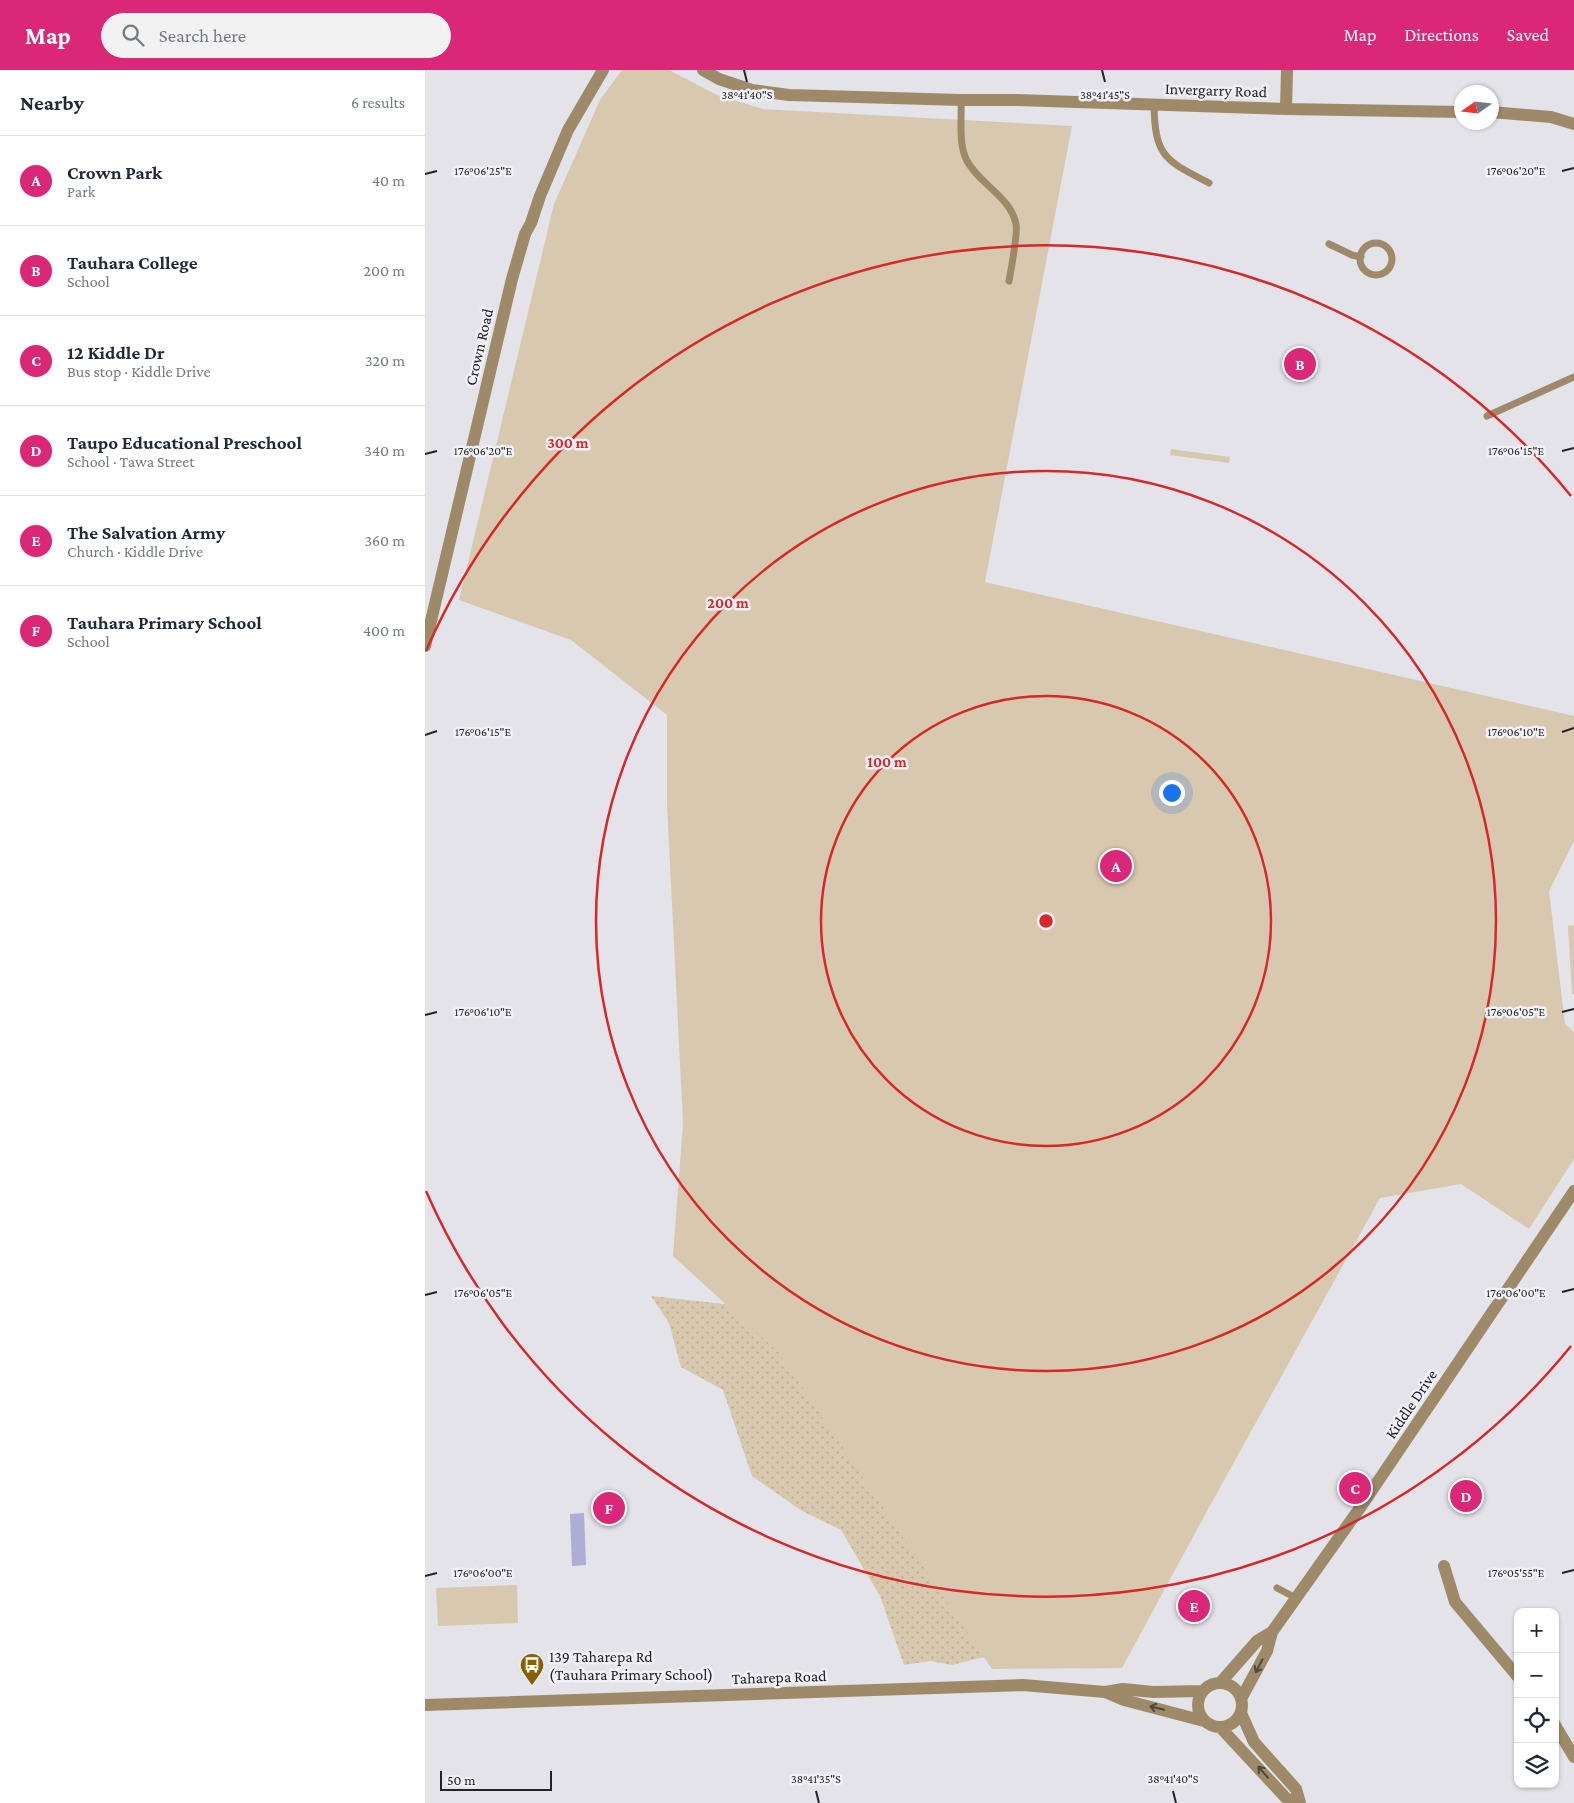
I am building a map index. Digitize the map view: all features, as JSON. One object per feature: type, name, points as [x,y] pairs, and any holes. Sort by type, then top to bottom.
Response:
[{"type":"street","name":"Crown Road","points":[[425,646],[512,279],[525,234],[568,130],[603,70]]},
{"type":"street","name":"Invergarry Road","points":[[703,70],[719,79],[751,90],[789,95],[1454,112]]},
{"type":"street","points":[[1286,109],[1287,70]]},
{"type":"street","points":[[1499,113],[1551,117],[1574,124]]},
{"type":"street","name":"Kiddle Drive","points":[[1241,1698],[1267,1651],[1272,1632],[1362,1505],[1574,1191]]},
{"type":"street","points":[[1444,1566],[1455,1602],[1514,1672]]},
{"type":"street","name":"Kiddle Drive","points":[[1221,1682],[1257,1641],[1272,1632]]},
{"type":"street","points":[[1221,1682],[1233,1687],[1241,1698]]},
{"type":"street","name":"Taharepa Road","points":[[425,1705],[1023,1685],[1105,1692],[1123,1689],[1153,1692],[1202,1691],[1207,1686],[1221,1682]]},
{"type":"street","points":[[1202,1691],[1197,1710],[1204,1722]]},
{"type":"street","name":"Taharepa Road","points":[[1105,1692],[1124,1700],[1220,1728],[1286,1798],[1299,1803]]},
{"type":"street","name":"Taharepa Road","points":[[1241,1698],[1241,1713],[1254,1742],[1296,1789],[1299,1803]]},
{"type":"street","points":[[1220,1728],[1232,1724],[1241,1713]]},
{"type":"street","points":[[1559,1732],[1574,1757]]},
{"type":"lane","points":[[961,100],[962,142],[966,160],[977,176],[999,194],[1017,225],[1009,281]]},
{"type":"lane","points":[[1154,105],[1155,134],[1167,158],[1175,166],[1209,183]]},
{"type":"lane","points":[[1374,243],[1379,243],[1388,248],[1392,258],[1386,271],[1376,275],[1366,271],[1361,262],[1361,257],[1365,248],[1374,243]]},
{"type":"lane","points":[[1329,244],[1352,256],[1361,257]]},
{"type":"lane","points":[[1487,416],[1574,377]]},
{"type":"lane","points":[[1277,1588],[1296,1598]]},
{"type":"shaded area","points":[[622,70],[669,70],[717,95],[763,109],[1072,126],[985,582],[1574,716],[1574,841],[1549,891],[1565,1024],[1574,1032],[1574,1159],[1529,1229],[1461,1184],[1380,1198],[1122,1668],[992,1669],[779,1353],[673,1256],[683,1123],[667,804],[667,715],[571,640],[459,600],[554,204],[600,100]]},
{"type":"shaded area","points":[[1171,449],[1230,457],[1229,463],[1170,455]]},
{"type":"shaded area","points":[[1574,925],[1574,994],[1572,994],[1568,926]]},
{"type":"shaded area","points":[[651,1296],[742,1306],[795,1339],[996,1654],[952,1665],[930,1661],[904,1665],[880,1596],[841,1530],[802,1511],[752,1476],[723,1390],[681,1367],[669,1323]]},
{"type":"shaded area","points":[[517,1585],[518,1623],[438,1626],[436,1588]]},
{"type":"water","points":[[584,1513],[586,1565],[572,1566],[570,1514]]},
{"type":"place","name":"Tauhara College","points":[[1300,364]]},
{"type":"place","name":"Crown Park","points":[[1116,866]]},
{"type":"place","name":"12 Kiddle Dr","points":[[1355,1488]]},
{"type":"place","name":"Taupo Educational Preschool","points":[[1466,1496]]},
{"type":"place","name":"Tauhara Primary School","points":[[609,1508]]},
{"type":"place","name":"The Salvation Army","points":[[1194,1606]]},
{"type":"place","name":"139 Taharepa Rd (Tauhara Primary School)","points":[[532,1686]]}]
